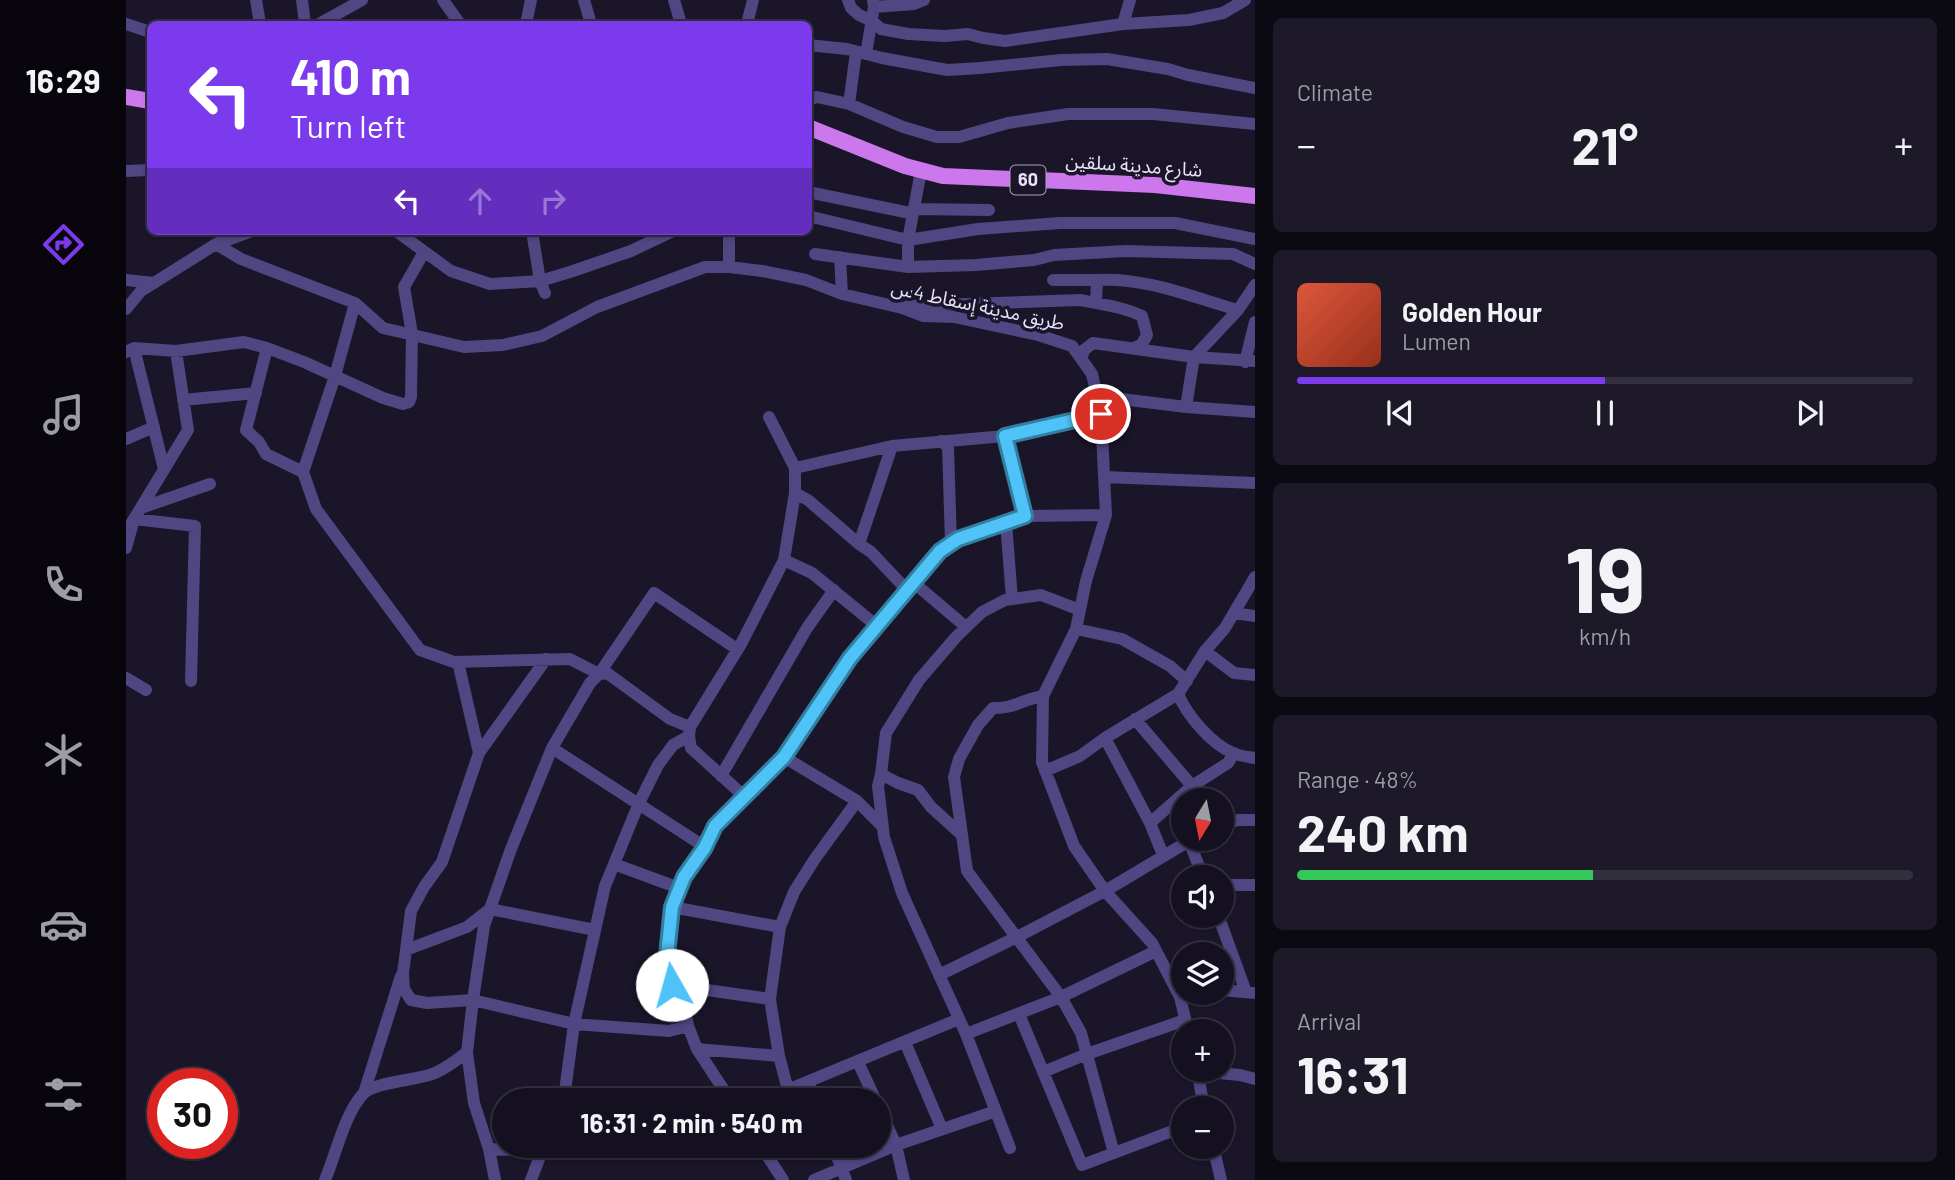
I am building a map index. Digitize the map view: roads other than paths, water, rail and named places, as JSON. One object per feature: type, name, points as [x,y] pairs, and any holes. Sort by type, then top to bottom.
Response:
[{"type":"main road","points":[[126,97],[147,100]]},
{"type":"main road","points":[[126,109],[147,110]]},
{"type":"main road","name":"شارع مدينة سلقين","points":[[812,129],[921,171],[955,176],[1155,185],[1255,196]]},
{"type":"street","points":[[256,0],[260,21]]},
{"type":"street","points":[[302,0],[305,21]]},
{"type":"street","points":[[443,0],[458,21]]},
{"type":"street","points":[[527,21],[531,0]]},
{"type":"street","points":[[584,0],[589,21]]},
{"type":"street","points":[[674,0],[680,21]]},
{"type":"street","points":[[748,21],[753,0]]},
{"type":"street","points":[[848,0],[851,8],[881,29],[908,34],[968,34],[1005,41],[1123,24],[1189,20],[1223,13],[1241,1]]},
{"type":"street","points":[[849,104],[872,21],[874,3],[914,4],[924,0]]},
{"type":"street","points":[[1123,24],[1130,0]]},
{"type":"street","points":[[324,21],[358,1]]},
{"type":"street","points":[[126,24],[147,31]]},
{"type":"street","points":[[812,47],[947,70],[1061,60],[1107,59],[1255,88]]},
{"type":"street","points":[[812,99],[817,97],[849,104],[903,127],[937,137],[959,137],[1008,123],[1068,114],[1153,114],[1255,124]]},
{"type":"street","points":[[126,171],[147,170]]},
{"type":"street","points":[[908,267],[908,240],[921,171]]},
{"type":"street","points":[[812,193],[911,213],[914,209],[989,210]]},
{"type":"street","points":[[812,217],[908,240],[978,229],[1060,223],[1175,223],[1255,239]]},
{"type":"street","points":[[126,309],[141,291],[216,244],[241,235]]},
{"type":"street","points":[[401,235],[451,271],[490,285],[543,287],[631,251],[651,236]]},
{"type":"street","points":[[533,235],[543,287]]},
{"type":"street","points":[[729,235],[729,267]]},
{"type":"street","name":"طريق مدينة إسقاط 4س","points":[[216,244],[241,260],[355,303],[383,328],[464,347],[503,345],[542,336],[597,307],[705,267],[729,267],[806,279],[842,293],[923,316],[954,317],[1038,335],[1072,345],[1082,357]]},
{"type":"street","points":[[815,254],[908,267],[976,265],[1034,260],[1054,255],[1126,251],[1233,254],[1255,264]]},
{"type":"street","points":[[164,469],[130,350],[176,351],[244,342],[267,348],[383,398],[403,404],[409,402],[412,334],[404,287],[424,252]]},
{"type":"street","points":[[840,257],[842,293]]},
{"type":"street","points":[[1053,280],[1113,279],[1145,283],[1238,310]]},
{"type":"street","points":[[126,280],[153,284]]},
{"type":"street","points":[[1096,303],[1097,280]]},
{"type":"street","points":[[1186,407],[1194,357],[1238,310],[1255,285]]},
{"type":"street","points":[[902,308],[1080,300],[1142,316],[1147,335],[1142,344],[1134,348]]},
{"type":"street","points":[[355,303],[335,376],[303,472],[316,509],[420,650],[458,662],[570,659],[599,674],[607,673],[689,732],[691,748],[745,797]]},
{"type":"street","points":[[1171,974],[1152,943],[1105,891],[1074,846],[1042,761],[1043,696],[1076,629],[1086,581],[1106,515],[1101,414],[1092,374],[1082,357],[1084,350],[1093,343],[1194,357],[1250,361],[1255,322]]},
{"type":"street","points":[[267,348],[247,430],[266,454],[303,472]]},
{"type":"street","points":[[126,532],[188,430],[176,351]]},
{"type":"street","points":[[183,400],[256,393]]},
{"type":"street","points":[[1097,396],[1255,412]]},
{"type":"street","points":[[795,468],[892,446],[1005,436],[1101,414]]},
{"type":"street","points":[[565,1088],[574,1024],[605,886],[639,803],[658,765],[673,745],[689,732],[784,560],[795,493],[795,468],[769,417]]},
{"type":"street","points":[[126,439],[154,427]]},
{"type":"street","points":[[1005,436],[1025,516]]},
{"type":"street","points":[[941,441],[948,446],[951,543]]},
{"type":"street","points":[[859,544],[892,446]]},
{"type":"street","points":[[1104,477],[1255,482]]},
{"type":"street","points":[[137,513],[210,484]]},
{"type":"street","points":[[795,493],[808,500],[910,586],[966,628]]},
{"type":"street","points":[[126,548],[137,513]]},
{"type":"street","points":[[137,513],[195,526],[191,681]]},
{"type":"street","points":[[722,1088],[697,1049],[685,1010],[672,985],[667,955],[672,907],[679,888],[715,826],[784,757],[850,658],[940,551],[958,539],[1025,516],[1106,515]]},
{"type":"street","points":[[1006,523],[1012,599]]},
{"type":"street","points":[[784,560],[812,573],[877,626]]},
{"type":"street","points":[[1045,771],[1080,756],[1178,694],[1205,651],[1225,628],[1255,577]]},
{"type":"street","points":[[720,776],[807,628],[834,590]]},
{"type":"street","points":[[495,1180],[489,1149],[474,1102],[467,1052],[472,1000],[484,926],[511,849],[552,748],[590,683],[599,674],[654,593],[737,649]]},
{"type":"street","points":[[1010,1148],[966,1034],[902,893],[884,837],[878,786],[886,733],[919,680],[982,612],[1005,600],[1041,595],[1080,610]]},
{"type":"street","points":[[1234,613],[1255,616]]},
{"type":"street","points":[[1076,629],[1122,639],[1170,666],[1187,681]]},
{"type":"street","points":[[1205,651],[1234,673],[1255,674]]},
{"type":"street","points":[[325,1180],[348,1120],[364,1093],[403,973],[411,911],[442,862],[479,753],[546,659]]},
{"type":"street","points":[[458,662],[479,753]]},
{"type":"street","points":[[126,678],[146,690]]},
{"type":"street","points":[[1178,694],[1183,706],[1214,742],[1234,753],[1255,758]]},
{"type":"street","points":[[1043,696],[1027,699],[1008,708],[993,708],[978,725],[959,759],[954,777],[967,872],[1061,997],[1081,1033],[1114,1153]]},
{"type":"street","points":[[1135,719],[1192,786]]},
{"type":"street","points":[[1105,738],[1150,824],[1163,855]]},
{"type":"street","points":[[552,748],[705,847]]},
{"type":"street","points":[[1150,824],[1192,786],[1228,763],[1234,753]]},
{"type":"street","points":[[784,757],[857,801],[882,826]]},
{"type":"street","points":[[881,774],[918,790],[931,807],[962,835]]},
{"type":"street","points":[[787,1088],[779,1056],[770,999],[780,927],[794,892],[857,801]]},
{"type":"street","points":[[1234,821],[1255,820]]},
{"type":"street","points":[[939,975],[1105,891],[1171,851]]},
{"type":"street","points":[[614,864],[679,888]]},
{"type":"street","points":[[1234,885],[1255,885]]},
{"type":"street","points":[[672,907],[780,927]]},
{"type":"street","points":[[406,950],[467,927],[490,909],[595,930]]},
{"type":"street","points":[[1222,928],[1250,993]]},
{"type":"street","points":[[966,1034],[1061,997],[1156,951]]},
{"type":"street","points":[[403,973],[404,989],[411,1000],[427,1003],[472,1000],[574,1024],[669,1031],[688,1026]]},
{"type":"street","points":[[672,985],[770,999]]},
{"type":"street","points":[[1019,1014],[1082,1165],[1171,1132]]},
{"type":"street","points":[[793,1088],[959,1019]]},
{"type":"street","points":[[1043,1072],[1087,1054],[1171,1030]]},
{"type":"street","points":[[905,1042],[942,1129]]},
{"type":"street","points":[[697,1049],[779,1056]]},
{"type":"street","points":[[364,1093],[388,1083],[433,1074],[467,1052]]},
{"type":"street","points":[[858,1062],[870,1088]]},
{"type":"street","points":[[1234,1074],[1255,1079]]},
{"type":"street","points":[[808,1082],[811,1088]]},
{"type":"street","points":[[814,1180],[844,1174],[896,1144],[996,1111]]},
{"type":"street","points":[[891,1133],[904,1180]]},
{"type":"street","points":[[531,1180],[539,1158]]},
{"type":"street","points":[[769,1158],[783,1180]]},
{"type":"street","points":[[1216,1159],[1221,1180]]}]
